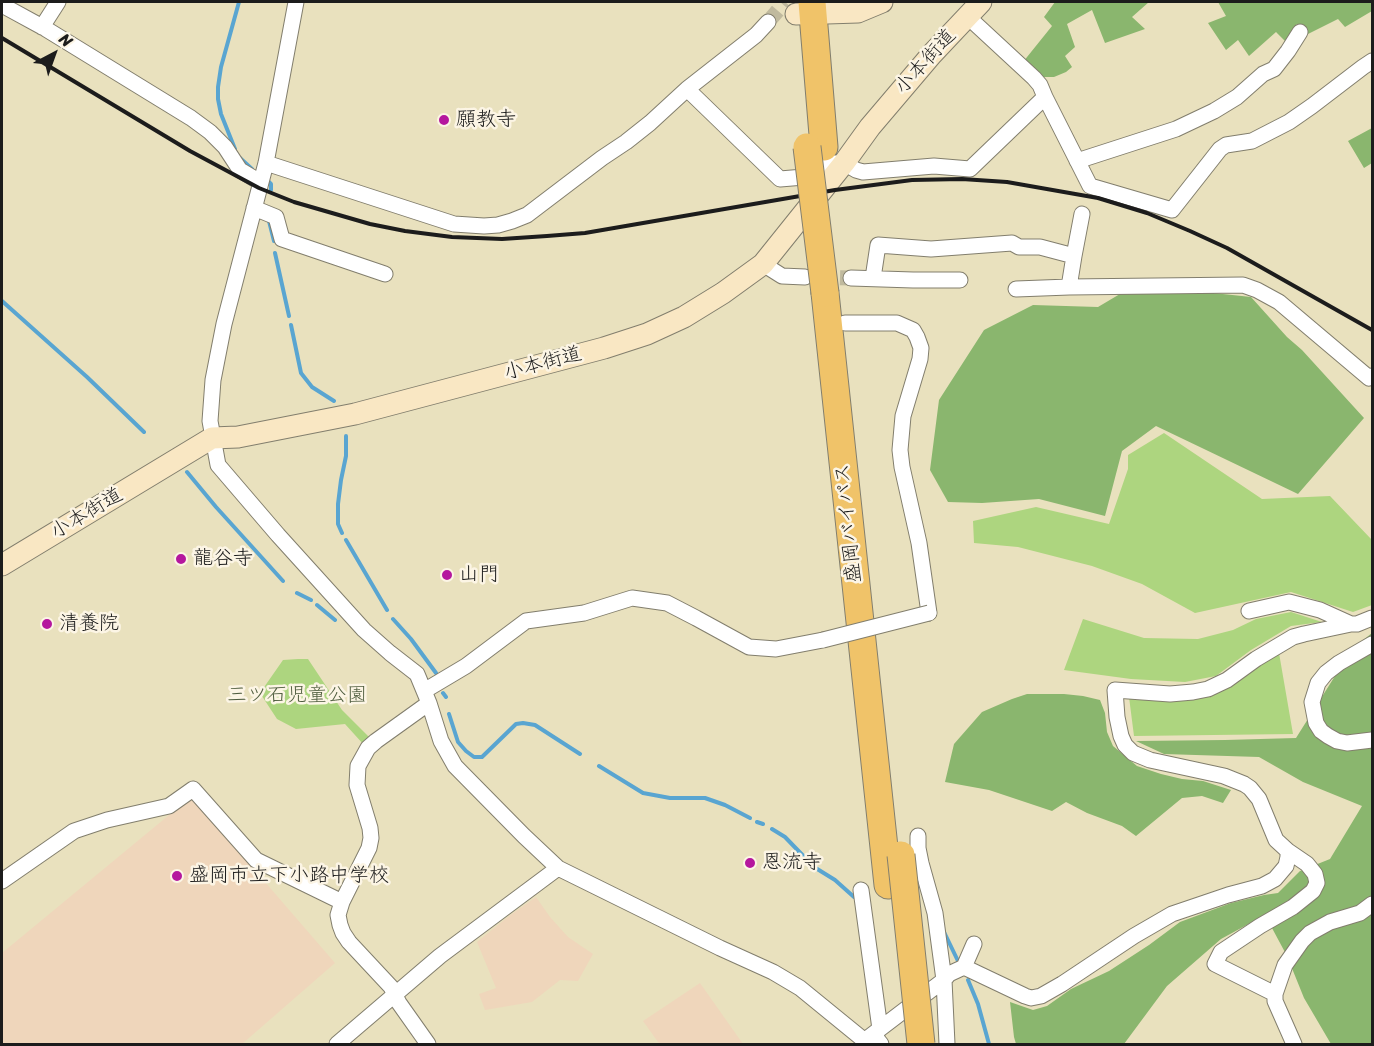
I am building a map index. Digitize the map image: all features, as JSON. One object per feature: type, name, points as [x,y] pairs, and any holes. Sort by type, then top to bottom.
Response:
[{"type":"highway","name":"盛岡バイパス","points":[[804,7],[825,152],[830,284],[888,885],[906,1044]]},
{"type":"highway","name":"盛岡バイパス","points":[[830,284],[845,322],[914,851],[921,1044]]},
{"type":"street","points":[[42,27],[58,2]]},
{"type":"street","points":[[296,2],[266,163],[224,324],[213,380],[210,421],[218,465],[364,630],[417,674],[441,741],[455,766],[558,867],[720,948],[774,972],[800,988],[862,1042],[881,1037],[949,974],[964,967],[974,944]]},
{"type":"street","points":[[804,7],[858,12],[882,2]]},
{"type":"street","points":[[2,5],[182,112],[210,132],[225,147],[240,170],[260,182]]},
{"type":"street","points":[[974,9],[1040,85],[1090,186],[1172,210],[1220,149],[1226,145],[1252,141],[1289,122],[1372,61]]},
{"type":"street","name":"小本街道","points":[[2,565],[212,438],[237,437],[355,414],[593,351],[647,334],[675,321],[723,293],[763,264],[825,152],[877,118],[974,9]]},
{"type":"street","points":[[266,163],[454,224],[498,225],[527,215],[642,130],[687,89],[756,35],[768,22]]},
{"type":"street","points":[[1077,160],[1176,129],[1214,111],[1237,97],[1263,74],[1274,69],[1300,32]]},
{"type":"street","points":[[687,89],[780,179],[804,177],[829,164],[825,152]]},
{"type":"street","points":[[825,152],[863,172],[934,166],[970,169],[1046,97]]},
{"type":"street","points":[[254,208],[276,217],[282,239],[385,274]]},
{"type":"street","points":[[1070,288],[1082,214]]},
{"type":"street","points":[[873,278],[878,245],[931,249],[1012,243],[1018,247],[1040,247],[1074,256]]},
{"type":"street","points":[[763,264],[782,276],[830,284],[873,278],[960,280]]},
{"type":"street","points":[[1016,289],[1243,285],[1279,302],[1370,378],[1372,376]]},
{"type":"street","points":[[428,1044],[399,1004],[391,987],[343,933],[338,915],[342,902],[369,848],[371,838],[357,786],[358,766],[368,748],[427,697],[526,621],[584,613],[632,598],[667,603],[749,647],[776,649],[823,640],[929,613],[920,543],[900,450],[903,416],[920,359],[921,348],[913,330],[897,322],[845,322]]},
{"type":"street","points":[[1249,611],[1289,602],[1320,610],[1352,624]]},
{"type":"street","points":[[1275,994],[1215,964],[1221,952],[1293,907],[1313,891],[1317,883],[1315,874],[1307,864],[1276,840],[1259,799],[1244,784],[1224,776],[1150,760],[1133,753],[1125,745],[1121,736],[1115,690],[1170,694],[1208,689],[1304,633],[1357,624],[1372,618]]},
{"type":"street","points":[[1372,645],[1326,673],[1318,683],[1312,702],[1316,723],[1328,736],[1347,743],[1372,740]]},
{"type":"street","points":[[2,881],[74,831],[106,820],[169,806],[193,789],[256,860],[342,902]]},
{"type":"street","points":[[914,851],[935,913],[945,980],[947,1044]]},
{"type":"street","points":[[964,967],[1025,996],[1031,998],[1041,996],[1172,914],[1269,883],[1286,866],[1288,851]]},
{"type":"street","points":[[337,1044],[440,956],[558,867]]},
{"type":"street","points":[[861,890],[881,1037]]},
{"type":"street","points":[[1294,1044],[1275,1001],[1275,994],[1285,965],[1310,933],[1330,922],[1360,913],[1372,904]]},
{"type":"shaded area","name":"盛岡市立下小路中学校","points":[[186,801],[195,801],[335,963],[242,1044],[2,1044],[2,953]]},
{"type":"shaded area","points":[[536,897],[568,937],[593,954],[578,981],[560,980],[532,1002],[485,1010],[479,994],[496,988],[477,942]]},
{"type":"shaded area","points":[[700,983],[743,1044],[661,1044],[643,1021]]},
{"type":"green space","points":[[1055,2],[1149,2],[1132,17],[1145,29],[1105,43],[1092,10],[1067,24],[1075,47],[1065,56],[1072,67],[1054,77],[1044,77],[1023,62],[1052,26],[1044,17]]},
{"type":"green space","points":[[1218,2],[1372,2],[1372,11],[1345,27],[1338,19],[1306,35],[1297,24],[1286,42],[1276,32],[1249,56],[1238,40],[1226,50],[1208,23],[1226,16]]},
{"type":"green space","points":[[1372,128],[1372,163],[1364,168],[1348,141]]},
{"type":"green space","points":[[1125,291],[1204,292],[1251,297],[1364,418],[1298,494],[1156,426],[1122,451],[1105,516],[1039,499],[982,503],[948,502],[930,470],[939,400],[984,330],[1033,305],[1098,307]]},
{"type":"green space","points":[[1164,433],[1262,499],[1330,496],[1372,540],[1372,605],[1353,612],[1291,592],[1195,613],[1142,584],[1092,566],[1018,547],[974,543],[973,521],[1036,507],[1109,524],[1128,469],[1128,455]]},
{"type":"green space","points":[[1291,612],[1322,622],[1291,626],[1251,650],[1216,676],[1185,682],[1131,679],[1064,670],[1083,619],[1144,638],[1198,639],[1233,630],[1256,619]]},
{"type":"green space","points":[[1372,633],[1372,1044],[1331,1044],[1304,998],[1287,956],[1265,915],[1221,939],[1167,986],[1124,1044],[1016,1044],[1010,1002],[1033,1010],[1047,1006],[1071,989],[1109,971],[1180,922],[1231,903],[1278,893],[1300,871],[1330,859],[1362,806],[1303,782],[1259,757],[1164,754],[1136,741],[1296,738],[1352,649]]},
{"type":"green space","points":[[1279,653],[1293,734],[1134,736],[1129,697],[1177,700]]},
{"type":"green space","name":"三ツ石児童公園","points":[[308,659],[342,710],[371,739],[364,745],[345,724],[296,729],[277,719],[260,693],[283,660]]},
{"type":"green space","points":[[1027,694],[1064,694],[1100,700],[1105,713],[1107,732],[1113,746],[1137,766],[1161,774],[1203,781],[1231,790],[1223,803],[1202,796],[1182,798],[1136,836],[1122,826],[1087,813],[1066,802],[1052,811],[989,790],[945,782],[954,744],[982,712]]},
{"type":"waterway","points":[[235,149],[221,114],[218,87],[221,67],[239,2]]},
{"type":"waterway","points":[[240,158],[252,169]]},
{"type":"waterway","points":[[268,181],[271,184],[271,190]]},
{"type":"waterway","points":[[269,221],[274,241]]},
{"type":"waterway","points":[[275,253],[289,316]]},
{"type":"waterway","points":[[2,301],[144,432]]},
{"type":"waterway","points":[[291,325],[301,373],[312,387],[334,401]]},
{"type":"waterway","points":[[342,533],[338,524],[338,504],[346,456],[346,436]]},
{"type":"waterway","points":[[187,472],[283,581]]},
{"type":"waterway","points":[[346,540],[387,610]]},
{"type":"waterway","points":[[297,593],[311,600]]},
{"type":"waterway","points":[[317,605],[335,620]]},
{"type":"waterway","points":[[393,619],[436,673]]},
{"type":"waterway","points":[[443,693],[446,697]]},
{"type":"waterway","points":[[449,714],[458,742],[474,757],[482,757],[516,724],[523,723],[535,725],[580,754]]},
{"type":"waterway","points":[[599,766],[643,793],[670,798],[705,798],[750,818]]},
{"type":"waterway","points":[[757,822],[763,824]]},
{"type":"waterway","points":[[772,829],[785,837],[814,867],[835,880],[854,897]]},
{"type":"waterway","points":[[944,932],[958,961]]},
{"type":"waterway","points":[[968,980],[978,1004],[989,1044]]},
{"type":"tunnel","points":[[768,22],[785,2]]},
{"type":"tunnel","points":[[817,277],[851,278]]},
{"type":"railway","points":[[2,38],[190,151],[259,188],[294,202],[370,224],[452,237],[502,239],[585,233],[835,190],[912,180],[962,179],[1007,182],[1098,198],[1147,213],[1227,248],[1372,330]]},
{"type":"place","name":"願教寺","points":[[444,120]]},
{"type":"place","name":"龍谷寺","points":[[181,559]]},
{"type":"place","name":"山門","points":[[447,575]]},
{"type":"place","name":"清養院","points":[[47,624]]},
{"type":"place","name":"恩流寺","points":[[750,863]]},
{"type":"place","name":"盛岡市立下小路中学校","points":[[177,876]]}]
